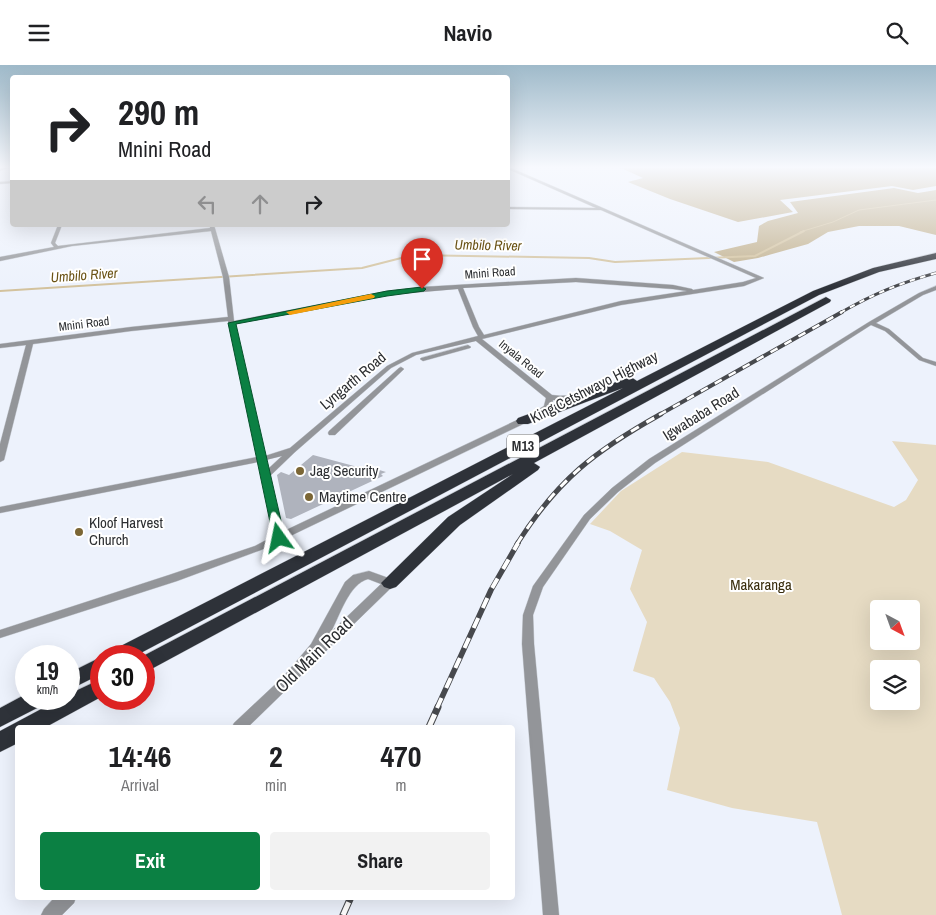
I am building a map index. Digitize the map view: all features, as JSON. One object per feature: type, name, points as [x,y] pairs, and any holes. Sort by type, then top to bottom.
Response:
[{"type":"highway","name":"King Cetshwayo Highway","points":[[139,645],[736,335],[840,283],[892,266],[936,257]]},
{"type":"highway","name":"King Cetshwayo Highway","points":[[155,659],[835,295],[888,275],[936,263]]},
{"type":"highway","points":[[523,421],[633,381],[736,335]]},
{"type":"highway","points":[[390,583],[439,535],[474,506],[622,409]]},
{"type":"highway","points":[[30,725],[90,693]]},
{"type":"highway","points":[[0,718],[15,710]]},
{"type":"highway","points":[[0,742],[15,734]]},
{"type":"street","points":[[510,208],[604,209]]},
{"type":"street","name":"Lyngarth Road","points":[[0,510],[262,459],[293,450],[374,379],[403,357],[621,303],[744,284],[761,278],[604,209]]},
{"type":"street","points":[[58,248],[53,243],[59,227]]},
{"type":"street","points":[[0,259],[58,248],[212,227],[224,270],[231,321],[279,538]]},
{"type":"street","name":"Mnini Road","points":[[0,346],[131,329],[231,321],[397,292],[460,287],[576,280],[674,287],[692,292]]},
{"type":"street","name":"Inyala Road","points":[[460,287],[479,337],[550,397],[567,399],[586,397]]},
{"type":"street","name":"Igwababa Road","points":[[550,915],[542,789],[528,644],[528,615],[538,585],[587,517],[615,490],[652,461],[871,323],[921,294],[936,288]]},
{"type":"street","points":[[871,323],[887,330],[921,359],[936,364]]},
{"type":"street","points":[[0,460],[30,342]]},
{"type":"street","points":[[446,346],[452,351]]},
{"type":"street","points":[[423,359],[468,347]]},
{"type":"street","points":[[332,433],[401,369]]},
{"type":"street","points":[[374,379],[387,382]]},
{"type":"street","name":"Inyala Road","points":[[1,634],[226,560],[279,538],[523,421],[546,409],[550,404],[550,397]]},
{"type":"street","points":[[266,475],[293,450]]},
{"type":"street","points":[[288,680],[316,648],[352,582],[369,575],[390,583]]},
{"type":"street","name":"Old Main Road","points":[[241,725],[390,583]]},
{"type":"street","points":[[50,915],[65,900]]},
{"type":"green space","name":"Makaranga","points":[[892,441],[936,445],[936,915],[842,915],[817,822],[732,808],[667,790],[680,728],[670,702],[654,678],[633,671],[647,622],[630,589],[642,550],[610,531],[590,524],[621,491],[682,452],[768,462],[894,507],[906,500],[918,480]]},
{"type":"shaded area","points":[[696,208],[788,208],[793,212],[738,222]]},
{"type":"shaded area","points":[[794,208],[936,208],[936,235],[899,226],[859,226],[828,232],[808,244],[758,258],[734,262],[714,252],[757,242],[759,226],[768,221],[798,213]]},
{"type":"building","name":"Maytime Centre","points":[[313,455],[386,472],[381,474],[383,476],[291,519],[286,518],[277,475],[281,472],[289,475]]},
{"type":"waterway","name":"Umbilo River","points":[[800,232],[833,222],[859,210],[877,208]]},
{"type":"waterway","name":"Umbilo River","points":[[0,291],[362,268],[413,255],[589,258],[615,262],[755,256],[804,231]]},
{"type":"railway","points":[[840,313],[887,290],[936,273]]},
{"type":"railway","points":[[659,415],[842,312]]},
{"type":"railway","points":[[517,544],[548,501],[580,468],[616,441],[661,414]]},
{"type":"railway","points":[[437,708],[491,590],[518,543]]},
{"type":"railway","points":[[430,725],[438,707]]},
{"type":"railway","points":[[343,915],[350,900]]},
{"type":"slow traffic","points":[[290,312],[371,296]]},
{"type":"place","name":"Jag Security","points":[[300,471]]},
{"type":"place","name":"Maytime Centre","points":[[309,497]]},
{"type":"place","name":"Kloof Harvest Church","points":[[79,532]]},
{"type":"route","points":[[279,538],[232,323],[387,293],[422,289]]}]
